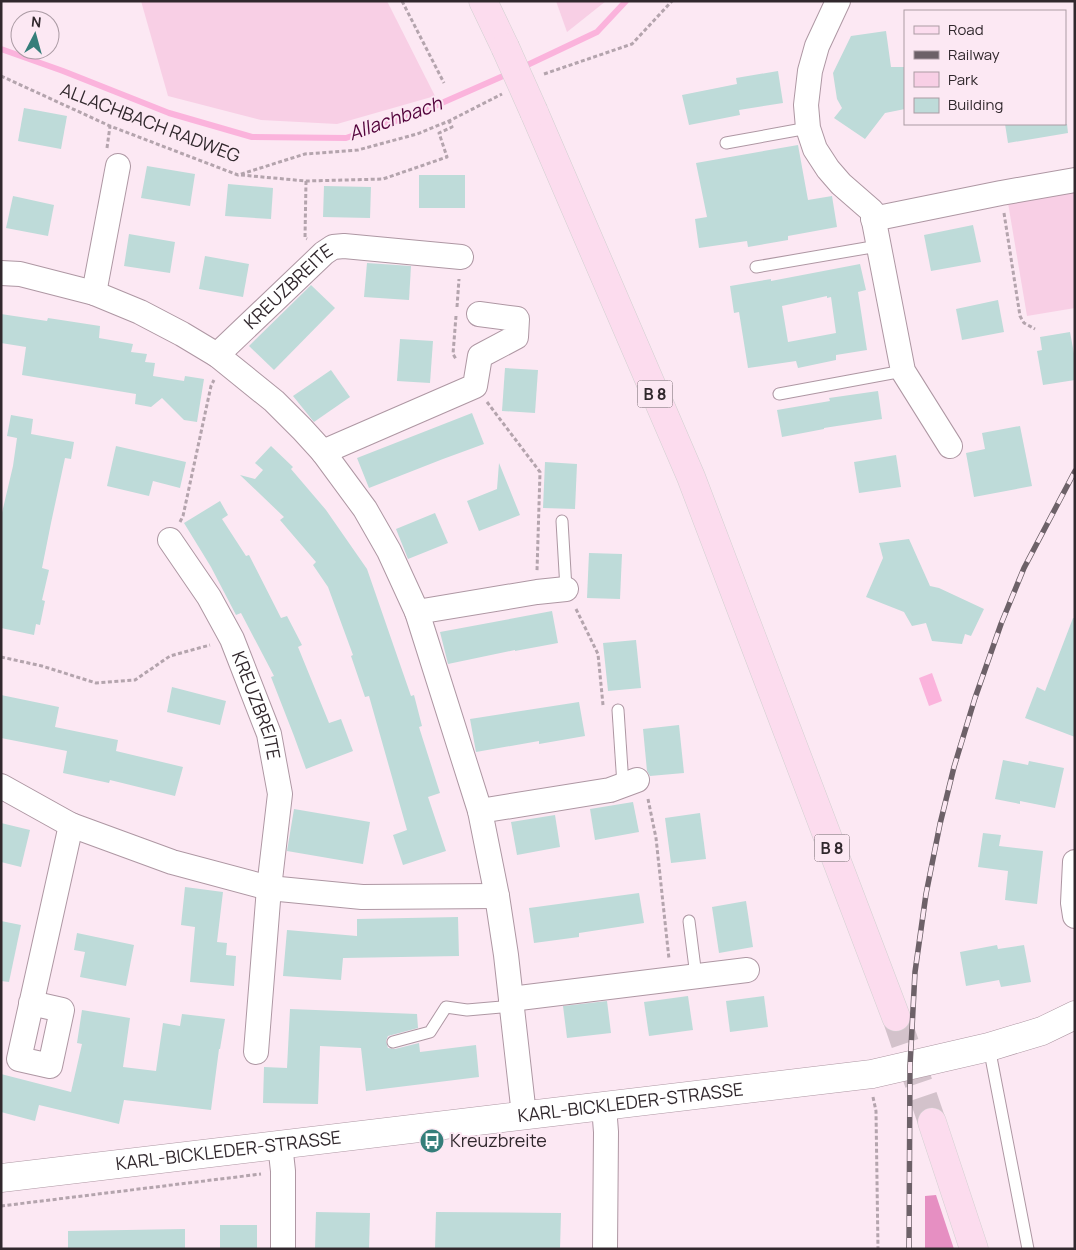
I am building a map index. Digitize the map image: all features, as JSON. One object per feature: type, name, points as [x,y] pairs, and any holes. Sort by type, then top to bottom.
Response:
[{"type":"main road","name":"B 8","points":[[483,1],[534,112],[691,477],[896,1017]]},
{"type":"main road","points":[[500,1],[505,47]]},
{"type":"main road","points":[[932,1122],[974,1249]]},
{"type":"street","points":[[838,1],[817,46],[810,71],[806,106],[808,128],[815,149],[828,169],[841,184],[872,211],[903,370],[950,446]]},
{"type":"street","points":[[94,293],[118,166]]},
{"type":"street","points":[[874,219],[1075,180]]},
{"type":"street","name":"KREUZBREITE","points":[[221,358],[324,253],[333,247],[344,246],[461,256]]},
{"type":"street","points":[[1,273],[20,274],[94,293],[140,312],[182,334],[221,358],[274,401],[323,452],[365,509],[389,551],[417,612],[480,811],[497,896],[524,1115]]},
{"type":"street","points":[[323,452],[475,386],[480,356],[516,337],[517,318],[479,314]]},
{"type":"street","name":"KREUZBREITE","points":[[170,540],[209,597],[232,640],[269,734],[280,794],[269,888],[256,1052]]},
{"type":"street","points":[[417,612],[566,589]]},
{"type":"street","points":[[480,811],[610,790],[630,782]]},
{"type":"street","points":[[1,786],[71,825],[172,862],[269,888],[362,897],[497,896]]},
{"type":"street","points":[[31,1003],[71,825]]},
{"type":"street","points":[[1075,862],[1073,903],[1075,916]]},
{"type":"street","points":[[511,1002],[747,970]]},
{"type":"street","name":"KARL-BICKLEDER-STRASSE","points":[[1,1178],[872,1074],[989,1047],[1042,1031],[1075,1015]]},
{"type":"street","points":[[604,1106],[606,1132],[605,1249]]},
{"type":"street","points":[[280,1144],[283,1171],[283,1249]]},
{"type":"lane","points":[[726,143],[808,128]]},
{"type":"lane","points":[[756,266],[878,246]]},
{"type":"lane","points":[[779,394],[903,370]]},
{"type":"lane","points":[[562,521],[566,589]]},
{"type":"lane","points":[[618,710],[630,782]]},
{"type":"lane","points":[[689,921],[696,976]]},
{"type":"lane","points":[[393,1042],[430,1032],[446,1007],[466,1010],[511,1002]]},
{"type":"lane","points":[[989,1047],[1028,1249]]},
{"type":"path","points":[[402,1],[444,83]]},
{"type":"path","points":[[540,76],[632,44],[672,1]]},
{"type":"path","name":"ALLACHBACH RADWEG","points":[[1,76],[110,126],[238,175],[304,154],[358,150],[417,134],[449,121],[509,90]]},
{"type":"path","points":[[238,175],[306,181],[383,179],[447,157],[439,133],[452,128],[449,121]]},
{"type":"path","points":[[306,181],[305,238],[324,253]]},
{"type":"path","points":[[1001,193],[1020,316],[1024,323],[1035,329]]},
{"type":"path","points":[[461,256],[453,354],[540,472],[537,592]]},
{"type":"path","points":[[170,540],[183,516],[211,386],[221,358]]},
{"type":"path","points":[[566,589],[598,654],[603,712]]},
{"type":"path","points":[[1,657],[42,666],[96,683],[135,680],[170,656],[232,640]]},
{"type":"path","points":[[630,782],[646,790],[656,838],[672,979]]},
{"type":"path","points":[[876,1111],[878,1249]]},
{"type":"green space","points":[[141,1],[387,1],[435,96],[337,124],[261,120],[168,96]]},
{"type":"green space","points":[[556,1],[606,1],[567,32]]},
{"type":"green space","points":[[1075,192],[1075,308],[1027,316],[1008,203]]},
{"type":"shaded area","points":[[932,673],[942,701],[929,706],[919,678]]},
{"type":"shaded area","points":[[936,1195],[954,1249],[925,1249],[925,1196]]},
{"type":"building","points":[[886,31],[891,67],[904,67],[904,109],[885,113],[865,139],[834,118],[842,108],[837,99],[833,73],[851,36]]},
{"type":"building","points":[[778,71],[783,103],[739,110],[740,115],[689,125],[682,95],[737,84],[736,78]]},
{"type":"building","points":[[24,108],[67,116],[61,149],[18,141]]},
{"type":"building","points":[[1067,124],[1068,133],[1008,143],[1005,125]]},
{"type":"building","points":[[798,145],[808,200],[832,196],[837,227],[788,236],[788,240],[748,247],[747,241],[699,248],[695,219],[707,217],[696,163]]},
{"type":"building","points":[[147,166],[195,174],[190,206],[141,198]]},
{"type":"building","points":[[419,175],[465,175],[465,208],[419,208]]},
{"type":"building","points":[[228,184],[273,188],[271,219],[225,216]]},
{"type":"building","points":[[324,186],[371,187],[370,218],[323,217]]},
{"type":"building","points":[[13,196],[54,205],[48,236],[6,228]]},
{"type":"building","points":[[973,225],[981,262],[931,271],[924,235]]},
{"type":"building","points":[[129,234],[175,242],[170,273],[124,266]]},
{"type":"building","points":[[205,256],[249,264],[243,297],[199,289]]},
{"type":"building","points":[[367,263],[411,266],[409,300],[364,297]]},
{"type":"building","points":[[860,264],[866,290],[858,292],[867,350],[836,355],[836,360],[798,368],[796,361],[748,368],[739,312],[734,313],[730,286],[771,279],[771,281]],"holes":[[[827,296],[827,298],[831,297],[836,333],[788,342],[782,306]]]},
{"type":"building","points":[[311,285],[335,308],[274,370],[249,346]]},
{"type":"building","points":[[998,300],[1004,332],[962,340],[956,309]]},
{"type":"building","points":[[1,314],[47,321],[48,318],[100,326],[99,338],[133,344],[131,352],[147,354],[145,362],[155,363],[153,376],[184,381],[185,376],[204,379],[197,422],[184,420],[162,398],[151,407],[135,404],[136,394],[22,375],[26,347],[1,343]]},
{"type":"building","points":[[1070,332],[1075,359],[1075,380],[1043,385],[1037,351],[1042,350],[1040,337]]},
{"type":"building","points":[[400,339],[433,341],[430,383],[397,381]]},
{"type":"building","points":[[505,368],[538,370],[535,413],[502,411]]},
{"type":"building","points":[[331,370],[350,397],[314,422],[293,396]]},
{"type":"building","points":[[878,391],[882,419],[782,437],[777,410],[830,401],[829,398]]},
{"type":"building","points":[[472,413],[484,444],[369,488],[357,458]]},
{"type":"building","points":[[11,415],[33,419],[31,434],[74,442],[71,459],[65,458],[51,523],[42,568],[49,570],[42,600],[45,601],[40,625],[36,624],[34,635],[1,628],[1,517],[13,466],[17,438],[7,436]]},
{"type":"building","points":[[1020,426],[1032,486],[974,497],[966,453],[985,449],[982,433]]},
{"type":"building","points":[[116,446],[186,462],[180,488],[153,481],[149,496],[107,486]]},
{"type":"building","points":[[271,446],[293,467],[291,469],[326,510],[367,569],[411,696],[414,695],[422,726],[419,727],[440,793],[428,797],[446,851],[403,865],[393,835],[407,830],[369,696],[365,697],[351,656],[353,655],[328,587],[313,565],[316,562],[280,520],[284,517],[240,475],[255,479],[263,470],[255,463]]},
{"type":"building","points":[[896,455],[901,487],[859,493],[854,462]]},
{"type":"building","points":[[545,462],[577,464],[575,509],[543,508]]},
{"type":"building","points":[[499,463],[520,515],[479,531],[467,501],[497,489]]},
{"type":"building","points":[[220,501],[228,515],[222,519],[246,556],[249,555],[281,618],[287,616],[302,645],[298,647],[329,723],[341,719],[353,751],[306,769],[271,677],[274,676],[241,613],[236,615],[211,567],[184,523]]},
{"type":"building","points":[[435,513],[448,543],[408,559],[396,529]]},
{"type":"building","points":[[909,539],[930,586],[939,588],[984,609],[971,636],[965,634],[962,644],[932,641],[926,623],[912,626],[904,612],[866,597],[883,558],[879,543]]},
{"type":"building","points":[[589,553],[622,554],[620,599],[587,598]]},
{"type":"building","points":[[552,611],[558,643],[448,664],[440,632]]},
{"type":"building","points":[[1073,618],[1075,618],[1075,737],[1025,718],[1037,687],[1045,691]]},
{"type":"building","points":[[636,640],[641,688],[608,691],[603,643]]},
{"type":"building","points":[[172,687],[226,701],[220,725],[167,712]]},
{"type":"building","points":[[1,695],[59,707],[55,727],[118,740],[116,751],[183,767],[175,796],[110,780],[109,783],[63,773],[67,751],[1,738]]},
{"type":"building","points":[[579,702],[585,736],[539,744],[539,741],[476,752],[470,719]]},
{"type":"building","points":[[679,725],[684,773],[650,776],[647,771],[643,729]]},
{"type":"building","points":[[1003,760],[1028,765],[1029,761],[1064,768],[1055,808],[1020,801],[1020,804],[995,799]]},
{"type":"building","points":[[633,802],[639,832],[595,840],[590,809]]},
{"type":"building","points":[[294,809],[370,822],[363,864],[287,851]]},
{"type":"building","points":[[700,813],[706,859],[671,863],[665,818]]},
{"type":"building","points":[[555,815],[560,847],[517,855],[511,822]]},
{"type":"building","points":[[1,823],[30,830],[21,867],[1,862]]},
{"type":"building","points":[[983,833],[1001,835],[999,846],[1043,851],[1037,904],[1005,900],[1008,871],[978,867]]},
{"type":"building","points":[[185,887],[223,892],[217,942],[227,943],[226,955],[236,956],[234,986],[190,982],[195,927],[181,925]]},
{"type":"building","points":[[639,893],[644,923],[579,933],[579,937],[534,943],[529,908]]},
{"type":"building","points":[[746,901],[753,947],[719,953],[712,907]]},
{"type":"building","points":[[458,917],[459,956],[343,958],[341,980],[283,976],[287,930],[357,936],[357,919]]},
{"type":"building","points":[[1,921],[21,925],[9,982],[1,981]]},
{"type":"building","points":[[77,933],[134,945],[126,986],[80,977],[85,952],[74,950]]},
{"type":"building","points":[[997,945],[998,949],[1024,945],[1031,982],[1001,987],[999,980],[966,986],[960,952]]},
{"type":"building","points":[[688,996],[693,1030],[649,1036],[644,1002]]},
{"type":"building","points":[[764,996],[768,1027],[730,1032],[726,1001]]},
{"type":"building","points":[[607,1001],[611,1033],[567,1038],[563,1006]]},
{"type":"building","points":[[290,1009],[417,1014],[418,1028],[388,1036],[386,1041],[388,1048],[395,1049],[419,1043],[420,1052],[476,1045],[479,1077],[366,1091],[361,1048],[320,1046],[318,1104],[263,1103],[264,1067],[287,1068]]},
{"type":"building","points":[[82,1010],[130,1018],[123,1067],[156,1071],[163,1023],[180,1026],[182,1014],[225,1019],[211,1110],[124,1100],[119,1124],[39,1105],[35,1121],[1,1112],[1,1074],[71,1092],[82,1044],[77,1043]]},
{"type":"building","points":[[316,1212],[370,1213],[369,1249],[315,1249]]},
{"type":"building","points":[[436,1212],[561,1213],[560,1249],[435,1249]]},
{"type":"building","points":[[220,1225],[257,1225],[257,1249],[220,1249]]},
{"type":"building","points":[[185,1229],[185,1249],[68,1249],[68,1231]]},
{"type":"waterway","name":"Allachbach","points":[[521,68],[597,32],[626,1]]},
{"type":"waterway","name":"Allachbach","points":[[1,49],[63,71],[169,113],[252,137],[346,138],[419,113],[510,73]]},
{"type":"tunnel","points":[[896,1017],[932,1122]]},
{"type":"railway","points":[[909,1249],[910,1066],[915,972],[926,894],[940,824],[954,767],[975,698],[1001,624],[1024,568],[1075,471]]},
{"type":"place","name":"Kreuzbreite","points":[[432,1141]]}]
